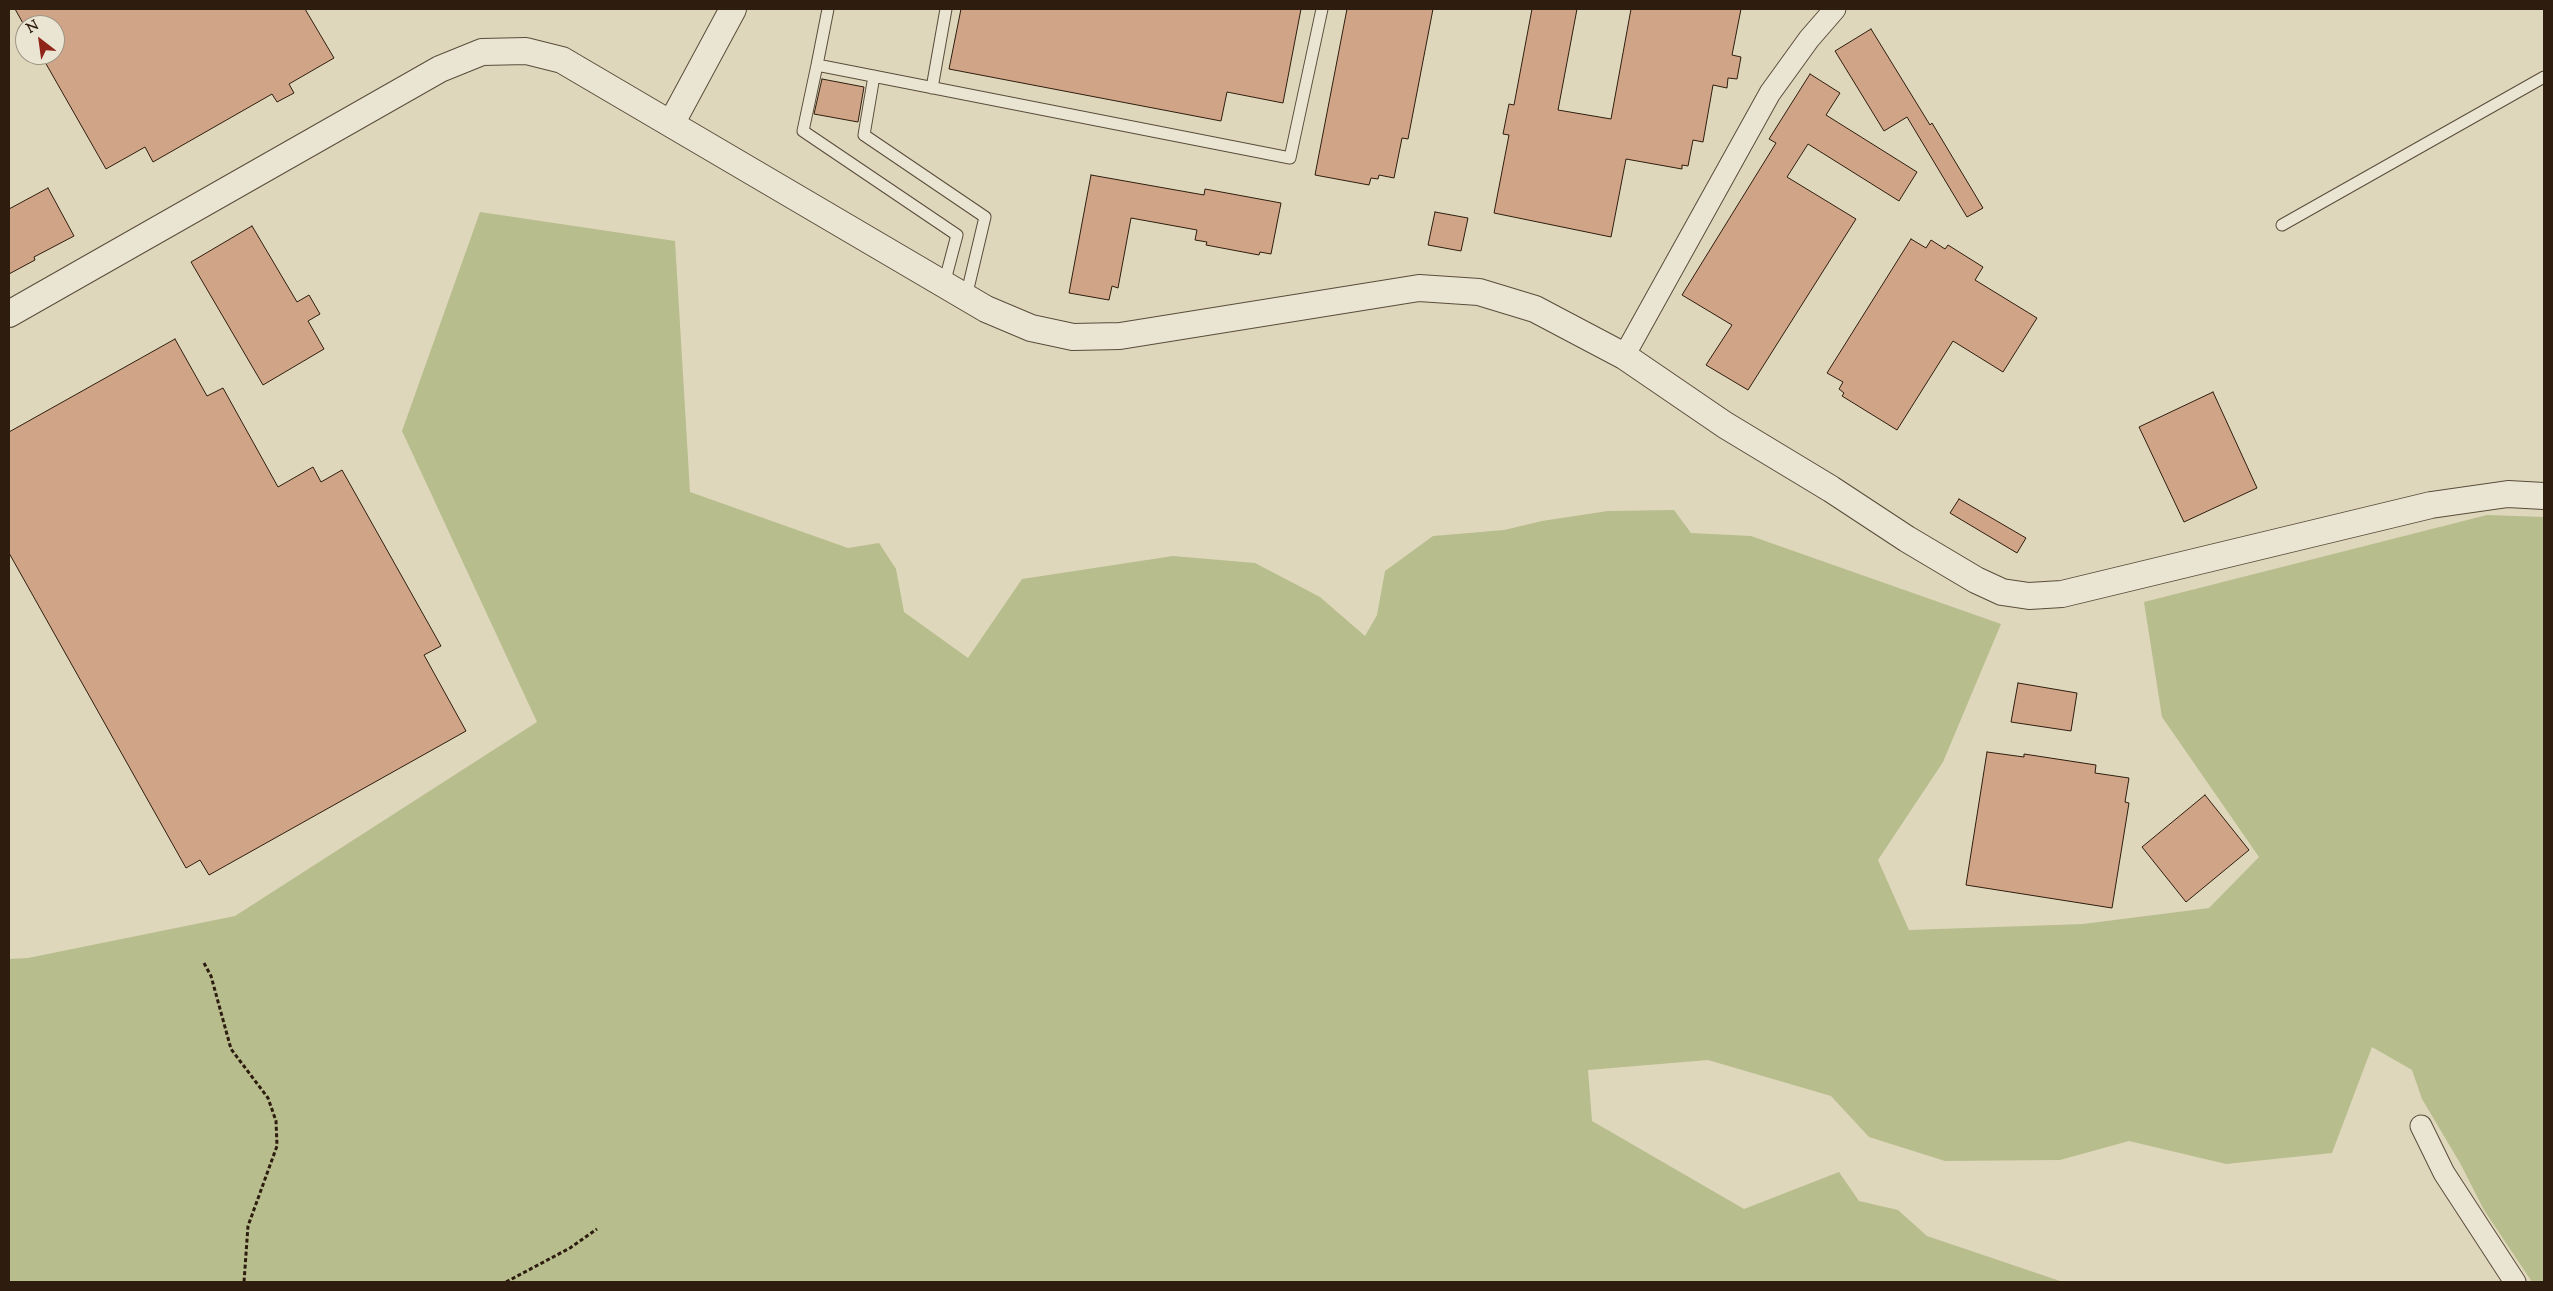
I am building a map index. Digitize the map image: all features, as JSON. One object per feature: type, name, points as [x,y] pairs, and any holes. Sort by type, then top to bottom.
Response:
[{"type":"street","points":[[671,124],[733,9]]},
{"type":"street","points":[[1624,356],[1770,93],[1809,39],[1835,9]]},
{"type":"street","points":[[9,314],[440,69],[482,52],[526,51],[562,60],[966,298],[986,309],[1031,328],[1073,337],[1120,336],[1419,288],[1479,292],[1535,309],[1624,356],[1725,425],[1969,576],[2002,592],[2029,596],[2062,594],[2431,505],[2508,494],[2544,496]]},
{"type":"street","points":[[2421,1126],[2444,1173],[2515,1282]]},
{"type":"lane","points":[[828,9],[803,131],[957,235],[944,284]]},
{"type":"lane","points":[[932,88],[946,9]]},
{"type":"lane","points":[[817,65],[1290,158],[1322,9]]},
{"type":"lane","points":[[874,76],[864,135],[985,217],[966,298]]},
{"type":"lane","points":[[2282,225],[2544,77]]},
{"type":"path","points":[[204,963],[211,976],[231,1049],[268,1098],[276,1121],[276,1146],[248,1226],[244,1282]]},
{"type":"path","points":[[506,1282],[570,1248],[597,1229]]},
{"type":"green space","points":[[480,212],[675,241],[690,492],[848,548],[879,543],[896,569],[904,612],[968,658],[1022,579],[1173,556],[1255,563],[1320,597],[1365,636],[1377,615],[1385,571],[1433,536],[1504,530],[1542,521],[1608,511],[1674,510],[1691,533],[1751,536],[2001,624],[1943,762],[1878,860],[1909,930],[2083,924],[2209,908],[2259,857],[2162,717],[2144,602],[2487,515],[2544,517],[2544,1282],[2532,1282],[2484,1210],[2460,1163],[2422,1099],[2412,1070],[2372,1047],[2332,1153],[2226,1164],[2129,1141],[2060,1160],[1945,1161],[1869,1137],[1831,1096],[1708,1060],[1588,1070],[1592,1121],[1744,1209],[1839,1172],[1859,1201],[1898,1210],[1927,1236],[2063,1282],[9,1282],[9,959],[28,958],[235,916],[537,722],[402,431]]},
{"type":"building","points":[[15,9],[305,9],[334,58],[289,84],[294,93],[277,102],[272,94],[153,162],[145,147],[106,169],[47,65],[65,65],[65,15],[18,15]]},
{"type":"building","points":[[961,9],[1301,9],[1283,103],[1227,92],[1221,121],[949,69]]},
{"type":"building","points":[[1347,9],[1433,9],[1408,139],[1402,138],[1394,178],[1379,175],[1378,179],[1371,178],[1369,185],[1315,175]]},
{"type":"building","points":[[1532,9],[1577,9],[1558,110],[1611,119],[1631,9],[1741,9],[1732,55],[1741,57],[1737,79],[1728,78],[1727,88],[1713,85],[1703,142],[1693,140],[1688,166],[1682,165],[1682,169],[1626,159],[1611,237],[1494,213],[1509,135],[1503,134],[1509,104],[1514,105]]},
{"type":"building","points":[[1871,29],[1930,125],[1932,123],[1983,208],[1967,217],[1907,117],[1884,131],[1835,51]]},
{"type":"building","points":[[1810,74],[1840,93],[1826,115],[1917,172],[1899,201],[1808,144],[1787,177],[1856,219],[1748,390],[1706,365],[1732,325],[1682,295],[1776,143],[1769,139]]},
{"type":"building","points":[[822,79],[864,87],[858,122],[814,114]]},
{"type":"building","points":[[1091,175],[1204,195],[1205,189],[1281,203],[1271,254],[1260,252],[1259,255],[1206,245],[1207,242],[1195,240],[1197,230],[1131,218],[1118,288],[1112,286],[1109,300],[1069,293]]},
{"type":"building","points":[[48,188],[74,236],[34,257],[35,260],[9,274],[9,209]]},
{"type":"building","points":[[1435,212],[1468,218],[1461,251],[1428,245]]},
{"type":"building","points":[[252,226],[297,302],[309,295],[320,314],[308,321],[324,349],[263,385],[191,262]]},
{"type":"building","points":[[1911,239],[1926,248],[1931,240],[1945,249],[1948,245],[1983,267],[1975,280],[2037,318],[2003,372],[1953,341],[1897,430],[1842,396],[1844,393],[1839,389],[1843,382],[1827,373]]},
{"type":"building","points":[[175,339],[207,396],[223,388],[278,487],[313,467],[321,482],[342,470],[441,646],[424,655],[466,731],[209,875],[200,860],[186,868],[9,553],[9,432]]},
{"type":"building","points":[[2213,392],[2257,488],[2184,522],[2139,427]]},
{"type":"building","points":[[1959,499],[2026,538],[2017,553],[1950,513]]},
{"type":"building","points":[[2018,683],[2077,693],[2071,731],[2011,722]]},
{"type":"building","points":[[1987,752],[2024,757],[2024,754],[2096,765],[2095,773],[2129,778],[2125,802],[2129,803],[2112,908],[1966,885]]},
{"type":"building","points":[[2205,795],[2249,850],[2186,902],[2142,847]]}]
